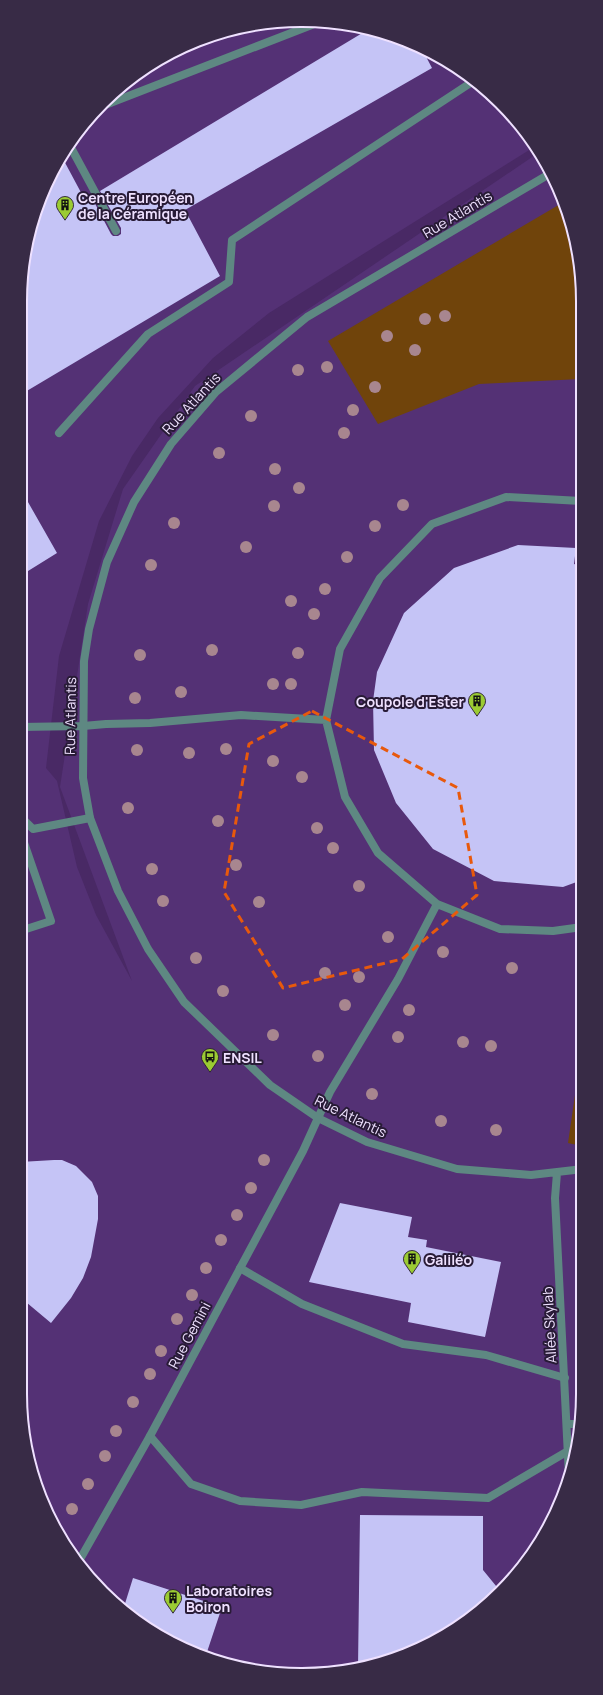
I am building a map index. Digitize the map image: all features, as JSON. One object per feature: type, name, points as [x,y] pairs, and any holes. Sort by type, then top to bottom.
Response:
[{"type":"street","points":[[113,102],[306,27]]},
{"type":"street","points":[[59,434],[148,334],[229,282],[232,240],[469,84]]},
{"type":"street","points":[[73,149],[116,232]]},
{"type":"street","name":"Rue Atlantis","points":[[546,176],[307,317],[216,392],[171,444],[134,502],[107,562],[89,629],[84,661],[83,778],[90,818],[118,891],[148,949],[184,1002],[270,1085],[318,1118],[367,1142],[457,1169],[531,1175],[576,1170]]},
{"type":"street","points":[[576,501],[506,497],[432,524],[380,578],[340,649],[326,720],[345,797],[378,853],[437,904],[500,929],[553,931],[576,927]]},
{"type":"street","points":[[27,727],[150,723],[241,715],[326,720]]},
{"type":"street","points":[[27,830],[90,818]]},
{"type":"street","points":[[27,824],[32,829]]},
{"type":"street","points":[[27,851],[51,921],[27,929]]},
{"type":"street","name":"Rue Gemini","points":[[81,1557],[150,1436],[240,1268],[303,1150],[330,1092],[398,980],[437,904]]},
{"type":"street","name":"Allée Skylab","points":[[556,1173],[555,1198],[568,1459]]},
{"type":"street","points":[[240,1268],[302,1304],[403,1344],[486,1355],[565,1378]]},
{"type":"street","points":[[567,1424],[574,1424]]},
{"type":"street","points":[[150,1436],[191,1484],[240,1501],[301,1505],[362,1492],[488,1498],[568,1451]]},
{"type":"highlighted area","points":[[312,711],[458,788],[477,895],[402,959],[283,988],[224,892],[249,744]]},
{"type":"shaded area","points":[[302,27],[337,29],[373,36],[423,55],[454,73],[496,107],[519,134],[530,149],[269,313],[213,358],[158,418],[132,456],[99,521],[59,656],[46,768],[57,781],[77,867],[96,915],[132,981],[60,787],[88,604],[123,489],[195,386],[534,156],[548,180],[567,230],[574,266],[576,302],[576,1394],[574,1429],[567,1465],[548,1515],[530,1546],[496,1588],[454,1622],[423,1640],[373,1659],[337,1666],[302,1668],[266,1666],[230,1659],[180,1640],[149,1622],[107,1588],[73,1546],[55,1515],[48,1499],[36,1465],[32,1447],[29,1429],[27,1394],[27,302],[29,266],[36,230],[55,180],[73,149],[107,107],[134,84],[164,64],[196,48],[230,36],[266,29]]},
{"type":"shaded area","points":[[558,205],[567,230],[574,266],[576,302],[576,379],[479,384],[378,424],[328,341]]},
{"type":"shaded area","points":[[576,1088],[576,1145],[568,1143]]},
{"type":"building","name":"Centre Européen de la Céramique","points":[[362,33],[373,36],[423,55],[426,57],[432,68],[185,210],[220,276],[27,391],[27,302],[29,266],[36,230],[48,196],[65,162],[85,200],[91,196],[111,234],[113,236],[118,236],[121,234],[121,228],[100,191]]},
{"type":"building","points":[[27,500],[57,553],[27,572]]},
{"type":"building","name":"Coupole d'Ester","points":[[518,545],[576,548],[574,564],[576,565],[576,882],[563,887],[494,881],[433,849],[396,803],[374,750],[373,701],[377,672],[404,613],[454,568]]},
{"type":"building","points":[[62,1160],[76,1166],[92,1182],[98,1196],[98,1219],[91,1257],[83,1278],[71,1298],[51,1323],[27,1303],[27,1162]]},
{"type":"building","name":"Galiléo","points":[[340,1203],[412,1217],[408,1237],[427,1240],[426,1247],[501,1262],[485,1337],[408,1322],[411,1303],[309,1282]]},
{"type":"building","points":[[360,1515],[483,1516],[483,1570],[497,1587],[454,1622],[423,1640],[373,1659],[358,1662]]},
{"type":"building","name":"Laboratoires Boiron","points":[[133,1578],[222,1607],[207,1651],[180,1640],[164,1631],[149,1622],[125,1603]]},
{"type":"place","name":"Centre Européen de la Céramique","points":[[65,220]]},
{"type":"place","name":"Coupole d'Ester","points":[[477,716]]},
{"type":"place","name":"ENSIL","points":[[210,1072]]},
{"type":"place","name":"Galiléo","points":[[412,1274]]},
{"type":"place","name":"Laboratoires Boiron","points":[[173,1613]]}]
